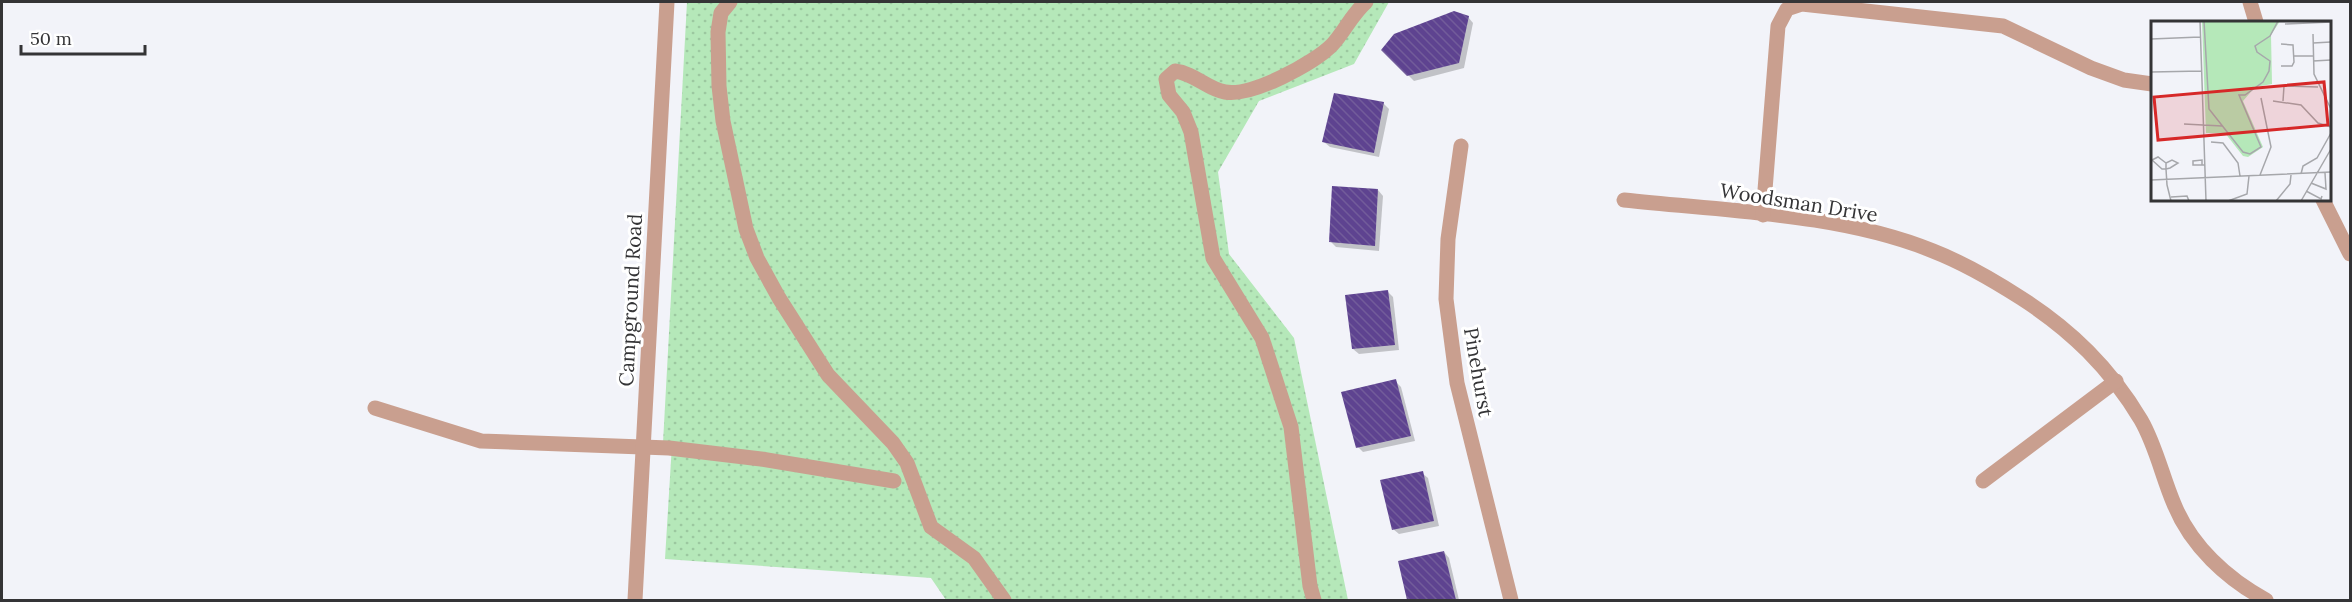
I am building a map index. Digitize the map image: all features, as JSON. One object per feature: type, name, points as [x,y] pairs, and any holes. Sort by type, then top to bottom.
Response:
[{"type":"street","name":"Campground Road","points":[[635,600],[667,2]]},
{"type":"street","points":[[730,2],[721,13],[718,32],[720,98],[746,229],[757,258],[779,298],[828,375],[893,443],[907,463],[932,527],[974,558],[1004,600]]},
{"type":"street","points":[[1314,600],[1310,586],[1292,427],[1262,338],[1213,258],[1191,132],[1183,112],[1169,95],[1166,80],[1175,71],[1188,74],[1226,93],[1250,89],[1317,59],[1343,32],[1366,2]]},
{"type":"street","points":[[2250,2],[2256,21]]},
{"type":"street","points":[[1763,215],[1778,26],[1787,9],[1802,4],[2003,26],[2091,68],[2124,80],[2151,84]]},
{"type":"street","name":"Pinehurst","points":[[1461,146],[1448,239],[1446,299],[1457,383],[1511,600]]},
{"type":"street","name":"Woodsman Drive","points":[[1624,200],[1834,224],[1904,241],[1960,264],[2044,313],[2079,340],[2116,381],[2142,422],[2183,524],[2215,564],[2246,590],[2266,600]]},
{"type":"street","points":[[2324,201],[2350,254]]},
{"type":"street","points":[[1983,481],[2116,381]]},
{"type":"street","points":[[375,408],[481,441],[643,447],[761,459],[894,481]]},
{"type":"green space","points":[[687,2],[1389,2],[1354,64],[1259,101],[1218,172],[1229,254],[1294,338],[1348,600],[946,600],[931,578],[665,559],[672,444],[663,443]]},
{"type":"building","points":[[1454,11],[1469,16],[1459,63],[1407,76],[1381,50],[1394,34]]},
{"type":"building","points":[[1334,93],[1384,102],[1374,153],[1322,142]]},
{"type":"building","points":[[1332,186],[1378,189],[1375,246],[1329,242]]},
{"type":"building","points":[[1388,290],[1395,345],[1352,349],[1345,295]]},
{"type":"building","points":[[1396,379],[1411,436],[1356,448],[1341,392]]},
{"type":"building","points":[[1423,471],[1434,521],[1392,530],[1380,480]]},
{"type":"building","points":[[1444,551],[1456,600],[1407,600],[1398,561]]}]
